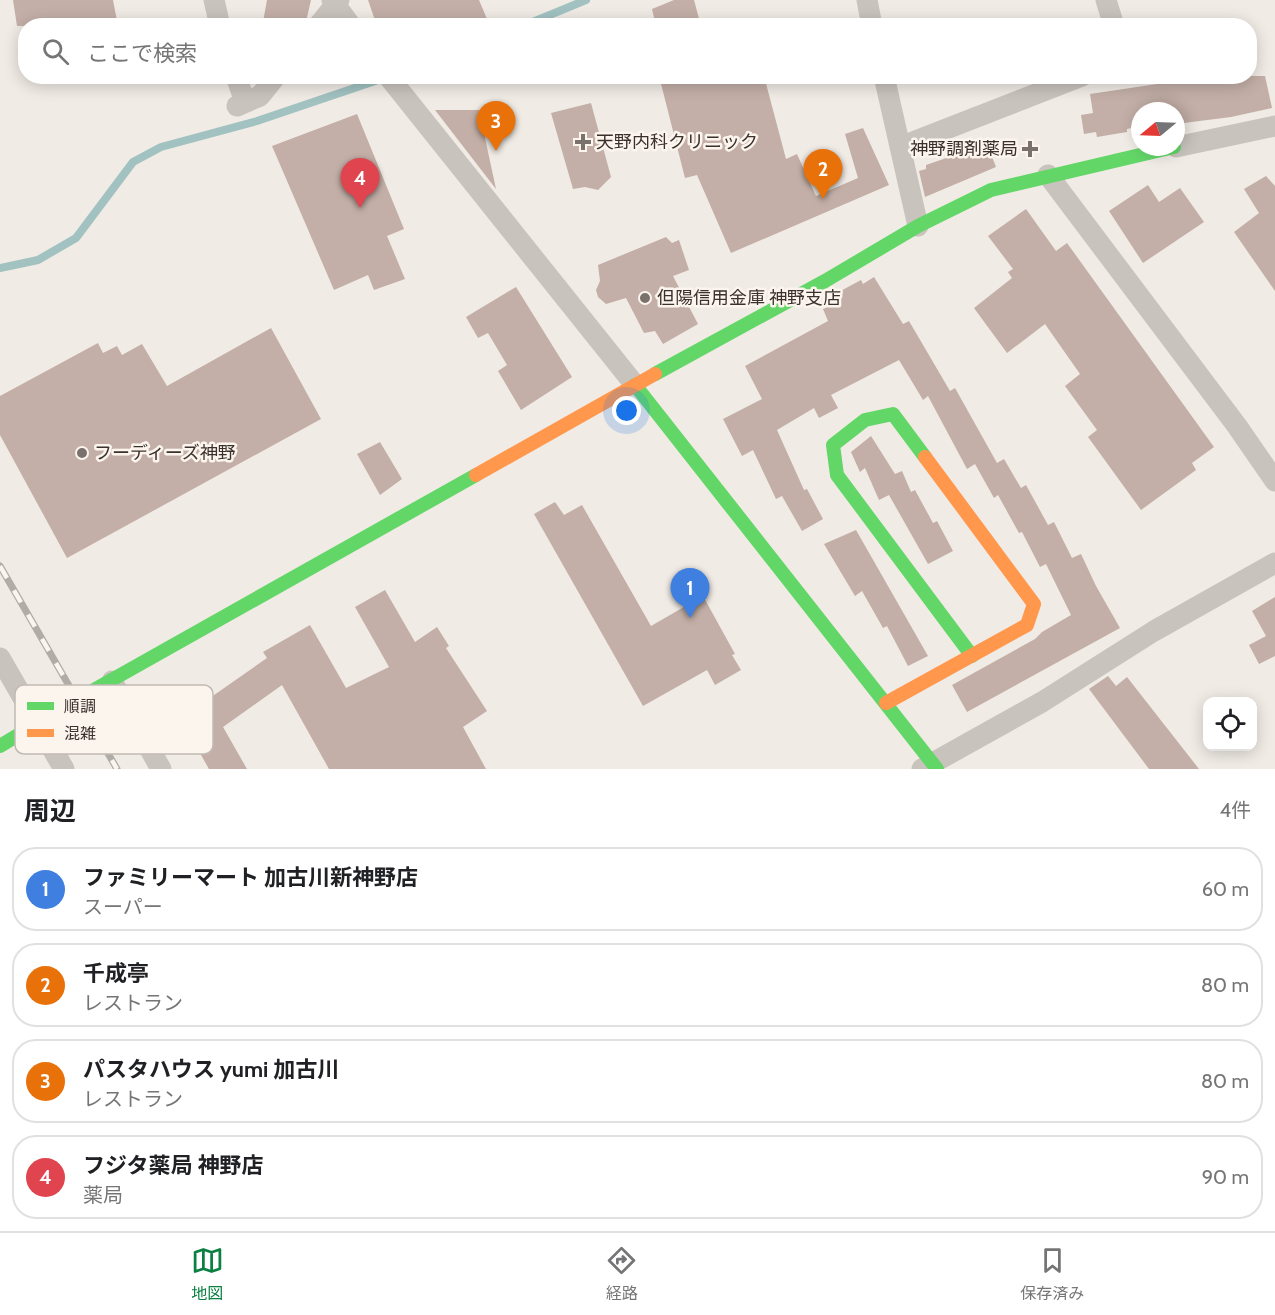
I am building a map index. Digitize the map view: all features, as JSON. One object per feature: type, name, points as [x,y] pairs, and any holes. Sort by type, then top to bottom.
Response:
[{"type":"street","points":[[214,0],[218,18]]},
{"type":"street","points":[[867,0],[870,18]]},
{"type":"street","points":[[1106,0],[1112,18]]},
{"type":"street","points":[[324,18],[336,1],[346,18]]},
{"type":"street","points":[[237,84],[241,104],[260,96],[270,84]]},
{"type":"street","points":[[394,84],[886,703],[930,767],[1042,702],[1154,631],[1275,563]]},
{"type":"street","points":[[886,84],[918,226]]},
{"type":"street","points":[[900,147],[1061,84]]},
{"type":"street","points":[[1185,145],[1275,126]]},
{"type":"street","points":[[105,685],[634,385],[825,281],[918,226],[991,190],[1136,156]]},
{"type":"street","points":[[1048,176],[1237,426],[1275,481]]},
{"type":"street","points":[[886,703],[972,656],[1027,625],[1034,604],[892,414],[865,420],[833,445],[837,475],[972,656]]},
{"type":"street","points":[[0,658],[16,685]]},
{"type":"street","points":[[112,681],[114,685]]},
{"type":"street","points":[[0,746],[15,737]]},
{"type":"street","points":[[55,754],[64,769]]},
{"type":"street","points":[[153,754],[161,769]]},
{"type":"building","points":[[13,0],[113,0],[116,18],[18,18],[17,26]]},
{"type":"building","points":[[267,0],[311,0],[307,18],[264,18]]},
{"type":"building","points":[[368,0],[479,0],[487,18],[374,18]]},
{"type":"building","points":[[674,0],[694,0],[699,18],[654,18],[652,9]]},
{"type":"building","points":[[1257,76],[1265,76],[1272,108],[1231,117],[1185,123],[1185,102],[1131,102],[1131,128],[1127,129],[1127,132],[1097,137],[1096,132],[1084,134],[1081,115],[1093,113],[1090,94],[1157,84],[1257,84]]},
{"type":"building","points":[[661,84],[766,84],[786,159],[797,154],[816,196],[858,178],[845,134],[863,128],[889,185],[731,253],[697,175],[685,178]]},
{"type":"building","points":[[591,103],[611,177],[598,190],[585,187],[573,189],[551,113]]},
{"type":"building","points":[[435,110],[479,110],[496,189]]},
{"type":"building","points":[[357,114],[404,229],[387,236],[405,279],[374,290],[368,275],[334,290],[272,146]]},
{"type":"building","points":[[987,144],[996,167],[925,197],[919,171],[926,169],[926,165]]},
{"type":"building","points":[[1266,176],[1275,186],[1275,291],[1234,232],[1259,213],[1244,189]]},
{"type":"building","points":[[1148,185],[1159,202],[1180,188],[1204,222],[1143,263],[1109,211]]},
{"type":"building","points":[[1026,209],[1056,251],[1067,243],[1214,447],[1192,463],[1196,470],[1141,510],[1088,437],[1097,430],[1065,386],[1080,374],[1045,324],[1007,353],[974,308],[1012,278],[1008,272],[1013,269],[988,236]]},
{"type":"building","points":[[666,237],[672,243],[679,240],[689,270],[673,276],[698,324],[663,344],[655,331],[644,333],[626,298],[606,304],[598,297],[596,290],[600,281],[598,265]]},
{"type":"building","points":[[874,277],[903,324],[909,321],[950,391],[955,388],[997,463],[1004,459],[1021,488],[1026,485],[1048,525],[1054,522],[1072,558],[1081,554],[1120,628],[967,712],[952,685],[1035,639],[1042,632],[1071,615],[1046,564],[1040,567],[1022,532],[1019,533],[998,495],[994,498],[975,464],[967,469],[928,396],[923,400],[899,360],[831,395],[838,408],[819,418],[814,408],[777,430],[804,490],[807,489],[823,519],[802,531],[782,496],[776,499],[753,450],[742,456],[723,419],[762,399],[745,366],[828,321],[823,309],[840,302],[835,294],[861,280],[863,284]]},
{"type":"building","points":[[516,287],[572,377],[521,410],[498,371],[507,365],[488,333],[478,338],[466,317]]},
{"type":"building","points":[[271,328],[321,419],[67,558],[0,435],[0,396],[98,343],[103,353],[117,346],[122,355],[142,344],[167,386]]},
{"type":"building","points":[[871,436],[895,474],[902,471],[911,492],[915,490],[933,523],[937,521],[953,551],[928,564],[889,495],[879,500],[865,468],[860,472],[851,452]]},
{"type":"building","points":[[380,442],[402,479],[380,495],[357,454]]},
{"type":"building","points":[[555,502],[564,515],[582,505],[651,626],[703,596],[735,654],[732,655],[741,670],[715,685],[707,670],[643,706],[534,514]]},
{"type":"building","points":[[856,530],[928,656],[908,666],[887,626],[883,628],[862,591],[855,596],[824,544]]},
{"type":"building","points":[[385,590],[415,642],[437,627],[449,646],[446,648],[487,711],[463,727],[486,769],[329,769],[282,685],[223,727],[247,769],[209,769],[201,754],[213,754],[213,696],[267,658],[263,652],[310,625],[346,688],[389,667],[355,607]]},
{"type":"building","points":[[1275,597],[1275,656],[1259,664],[1249,645],[1266,636],[1252,611]]},
{"type":"building","points":[[1108,676],[1116,686],[1127,677],[1199,769],[1149,769],[1089,689]]},
{"type":"waterway","points":[[542,18],[586,0]]},
{"type":"waterway","points":[[0,268],[38,260],[76,238],[133,162],[161,147],[257,121],[366,84]]},
{"type":"railway","points":[[0,566],[69,685]]},
{"type":"railway","points":[[108,754],[117,769]]},
{"type":"traffic: fast","points":[[655,374],[825,281],[918,226],[991,190],[1136,156]]},
{"type":"traffic: fast","points":[[635,385],[937,769]]},
{"type":"traffic: fast","points":[[925,457],[893,414],[865,420],[833,445],[837,475],[972,656]]},
{"type":"traffic: fast","points":[[103,685],[476,475]]},
{"type":"traffic: fast","points":[[0,746],[15,737]]},
{"type":"traffic: slow","points":[[476,475],[655,374]]},
{"type":"traffic: slow","points":[[886,703],[1027,625],[1034,604],[925,457]]},
{"type":"place","name":"天野内科クリニック","points":[[583,142]]},
{"type":"place","name":"神野調剤薬局","points":[[1030,149]]},
{"type":"place","name":"パスタハウス yumi 加古川","points":[[496,151]]},
{"type":"place","name":"千成亭","points":[[823,199]]},
{"type":"place","name":"フジタ薬局 神野店","points":[[360,208]]},
{"type":"place","name":"但陽信用金庫 神野支店","points":[[645,298]]},
{"type":"place","name":"フーディーズ神野","points":[[82,453]]},
{"type":"place","name":"ファミリーマート 加古川新神野店","points":[[690,618]]}]
